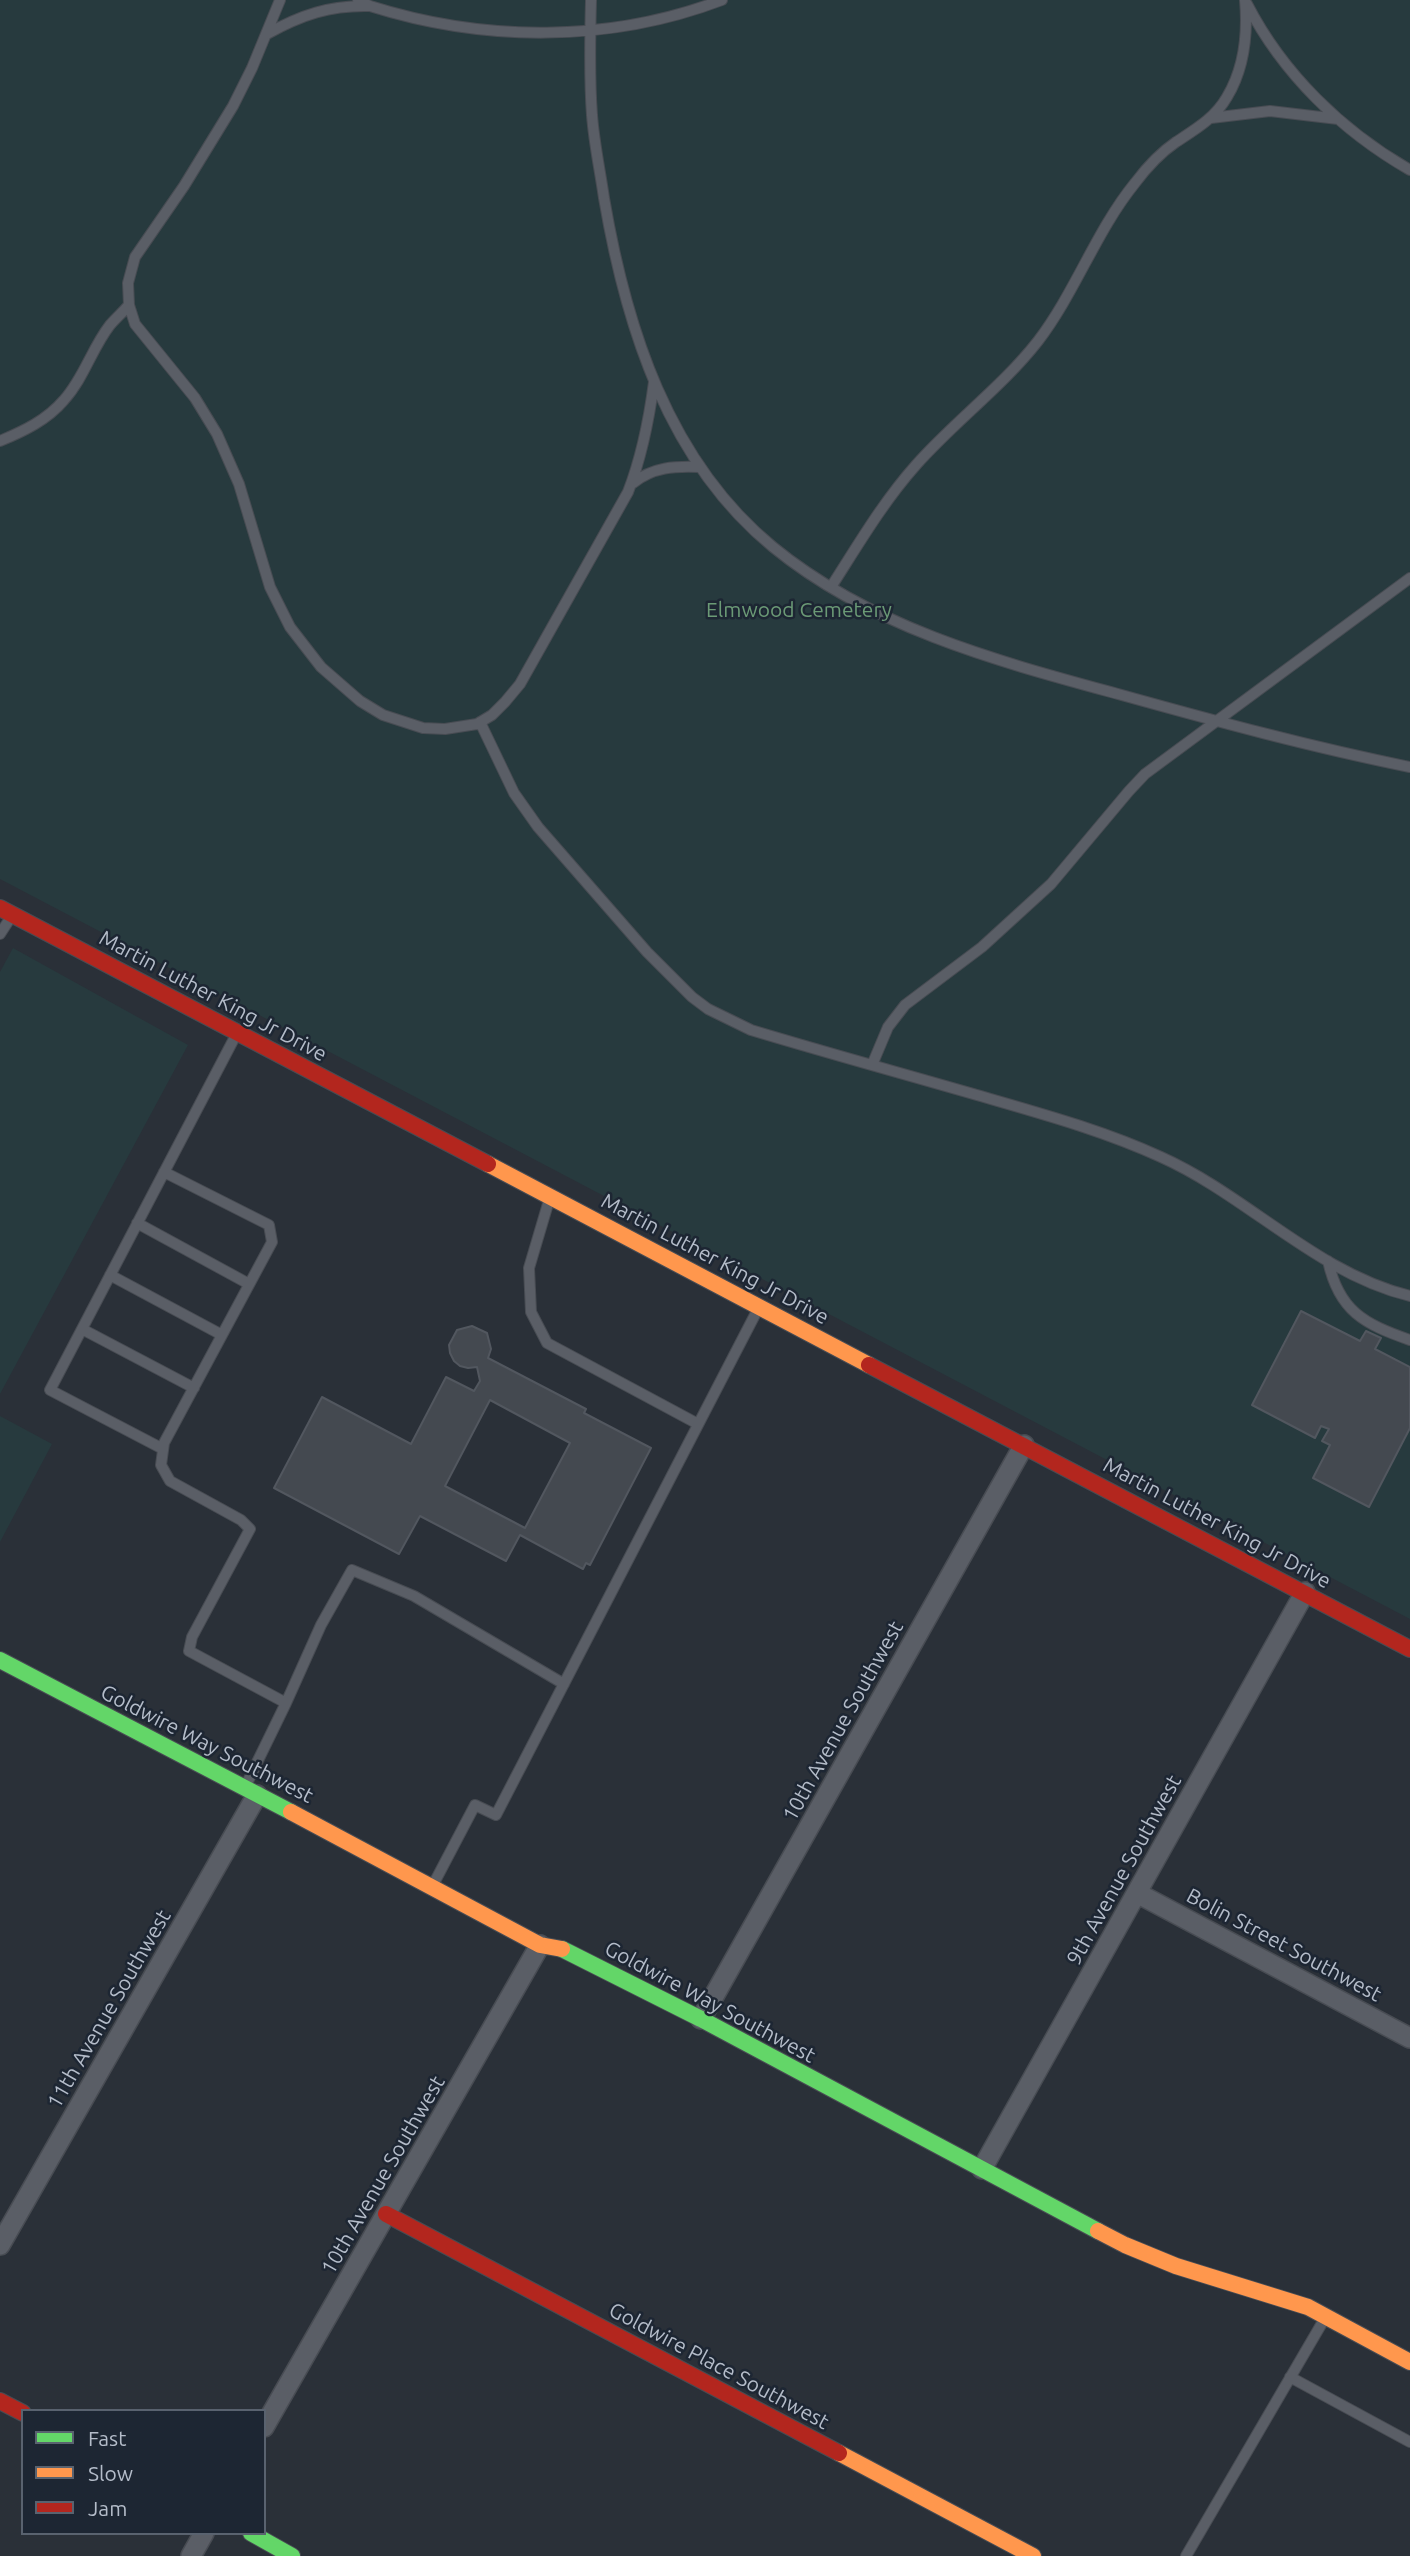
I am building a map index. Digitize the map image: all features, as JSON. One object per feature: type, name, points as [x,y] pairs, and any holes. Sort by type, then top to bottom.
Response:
[{"type":"street","name":"Martin Luther King Jr Drive","points":[[6,911],[1410,1649]]},
{"type":"street","name":"10th Avenue Southwest","points":[[701,2019],[1024,1445]]},
{"type":"street","name":"9th Avenue Southwest","points":[[982,2169],[1305,1592]]},
{"type":"street","name":"Goldwire Way Southwest","points":[[0,1660],[540,1945],[564,1949],[701,2019],[1125,2245],[1176,2266],[1308,2307],[1410,2362]]},
{"type":"street","name":"11th Avenue Southwest","points":[[0,2245],[251,1792]]},
{"type":"street","name":"Bolin Street Southwest","points":[[1137,1893],[1410,2038]]},
{"type":"street","name":"10th Avenue Southwest","points":[[266,2424],[540,1945]]},
{"type":"street","name":"Goldwire Place Southwest","points":[[386,2214],[1033,2556]]},
{"type":"street","points":[[0,2401],[21,2412]]},
{"type":"street","points":[[191,2556],[203,2535]]},
{"type":"street","points":[[255,2535],[292,2556]]},
{"type":"lane","points":[[280,0],[253,68],[215,138],[135,257],[128,283],[129,306],[135,324],[195,398],[217,434],[239,484],[270,587],[290,627],[321,667],[360,701],[401,723],[423,728],[445,729],[480,722],[505,702],[520,684],[630,485],[643,446],[654,382]]},
{"type":"lane","points":[[358,0],[430,23],[485,31],[561,33],[668,17],[722,0]]},
{"type":"lane","points":[[592,0],[592,116],[606,209],[622,283],[654,382],[680,437],[699,467],[725,502],[772,547],[831,587],[894,622],[965,650],[1296,743],[1410,767]]},
{"type":"lane","points":[[831,587],[877,514],[914,466],[1009,375],[1038,341],[1070,293],[1103,230],[1133,184],[1160,155],[1210,118],[1227,97],[1245,50],[1245,0]]},
{"type":"lane","points":[[1245,0],[1258,24],[1305,87],[1338,119],[1371,145],[1410,170]]},
{"type":"lane","points":[[267,34],[322,9],[344,5],[370,6]]},
{"type":"lane","points":[[1210,118],[1270,111],[1338,119]]},
{"type":"lane","points":[[0,441],[33,426],[65,400],[109,326],[129,306]]},
{"type":"lane","points":[[630,485],[645,474],[660,469],[699,467]]},
{"type":"lane","points":[[872,1065],[888,1027],[905,1005],[1015,919],[1051,884],[1145,774],[1410,578]]},
{"type":"lane","points":[[480,722],[514,793],[538,827],[647,952],[692,997],[708,1009],[751,1030],[1122,1139],[1204,1179],[1328,1261],[1380,1287],[1410,1296]]},
{"type":"lane","points":[[0,934],[6,911]]},
{"type":"lane","points":[[163,1449],[50,1390],[237,1032]]},
{"type":"lane","points":[[164,1172],[269,1225],[272,1242],[164,1443],[161,1465],[170,1481],[241,1520],[250,1530],[192,1637],[189,1651],[286,1703]]},
{"type":"lane","points":[[550,1197],[529,1268],[531,1312],[547,1343],[698,1424]]},
{"type":"lane","points":[[137,1223],[249,1284]]},
{"type":"lane","points":[[1328,1261],[1334,1285],[1353,1312],[1410,1340]]},
{"type":"lane","points":[[110,1275],[222,1335]]},
{"type":"lane","points":[[432,1886],[475,1805],[496,1815],[759,1306]]},
{"type":"lane","points":[[82,1329],[194,1388]]},
{"type":"lane","points":[[251,1792],[286,1703],[321,1625],[352,1570],[414,1596],[564,1684]]},
{"type":"lane","points":[[1186,2556],[1326,2317]]},
{"type":"lane","points":[[1290,2377],[1410,2442]]},
{"type":"green space","name":"Elmwood Cemetery","points":[[0,0],[1410,0],[1410,1619],[0,879]]},
{"type":"green space","points":[[13,948],[188,1045],[0,1394],[0,972]]},
{"type":"green space","points":[[0,1416],[52,1444],[0,1542]]},
{"type":"building","points":[[1301,1311],[1360,1341],[1366,1331],[1381,1338],[1375,1349],[1410,1367],[1410,1428],[1369,1507],[1313,1478],[1330,1445],[1322,1441],[1329,1429],[1321,1426],[1315,1438],[1252,1405]]},
{"type":"building","points":[[472,1326],[487,1333],[491,1349],[488,1358],[586,1409],[584,1413],[651,1448],[590,1565],[586,1563],[583,1569],[520,1535],[506,1561],[420,1516],[399,1554],[274,1488],[322,1397],[411,1444],[446,1377],[474,1391],[480,1381],[477,1367],[460,1366],[450,1353],[449,1345],[457,1330]],"holes":[[[490,1400],[570,1443],[525,1528],[445,1486]]]},
{"type":"traffic: fast","points":[[0,1660],[291,1812]]},
{"type":"traffic: fast","points":[[562,1949],[701,2019],[1098,2231]]},
{"type":"traffic: fast","points":[[255,2535],[292,2556]]},
{"type":"traffic: slow","points":[[488,1164],[869,1365]]},
{"type":"traffic: slow","points":[[291,1812],[540,1945],[562,1949]]},
{"type":"traffic: slow","points":[[1098,2231],[1176,2266],[1308,2307],[1410,2362]]},
{"type":"traffic: slow","points":[[839,2453],[1033,2556]]},
{"type":"traffic: jam","points":[[0,908],[488,1164]]},
{"type":"traffic: jam","points":[[869,1365],[1410,1649]]},
{"type":"traffic: jam","points":[[386,2214],[839,2453]]},
{"type":"traffic: jam","points":[[0,2401],[21,2412]]}]
